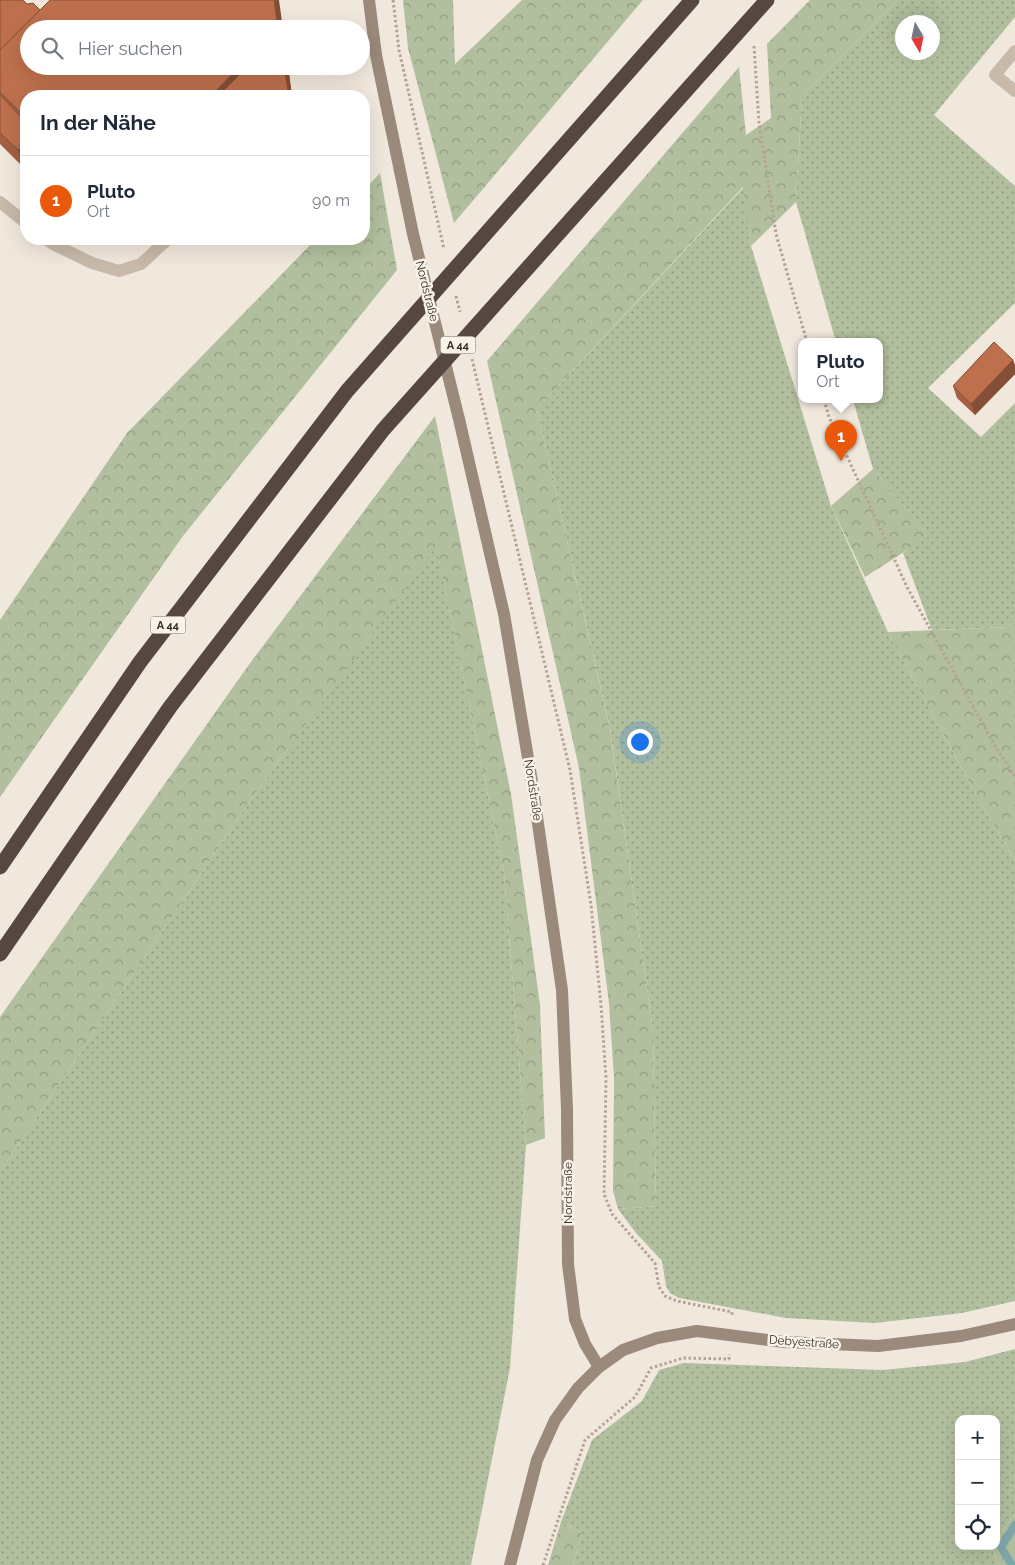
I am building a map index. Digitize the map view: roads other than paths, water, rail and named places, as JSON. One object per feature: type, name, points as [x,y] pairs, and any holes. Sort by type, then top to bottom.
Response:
[{"type":"highway","name":"A 44","points":[[0,867],[140,662],[347,391],[692,0]]},
{"type":"highway","name":"A 44","points":[[0,954],[170,707],[383,430],[767,0]]},
{"type":"street","name":"Nordstraße","points":[[368,0],[376,56],[413,234],[459,419],[504,614],[532,782],[562,990],[567,1110],[568,1264],[575,1319],[585,1344],[600,1367]]},
{"type":"street","name":"Debyestraße","points":[[600,1367],[623,1350],[657,1338],[697,1331],[784,1342],[878,1346],[961,1336],[1015,1324]]},
{"type":"street","points":[[510,1565],[537,1460],[555,1420],[578,1388],[600,1367]]},
{"type":"lane","points":[[1015,51],[995,75],[1015,91]]},
{"type":"lane","points":[[0,202],[20,218]]},
{"type":"lane","points":[[55,245],[92,263],[120,272],[141,264],[162,245]]},
{"type":"waterway","points":[[1012,1565],[1001,1547],[1015,1525]]},
{"type":"place","name":"Pluto","points":[[841,461]]}]
